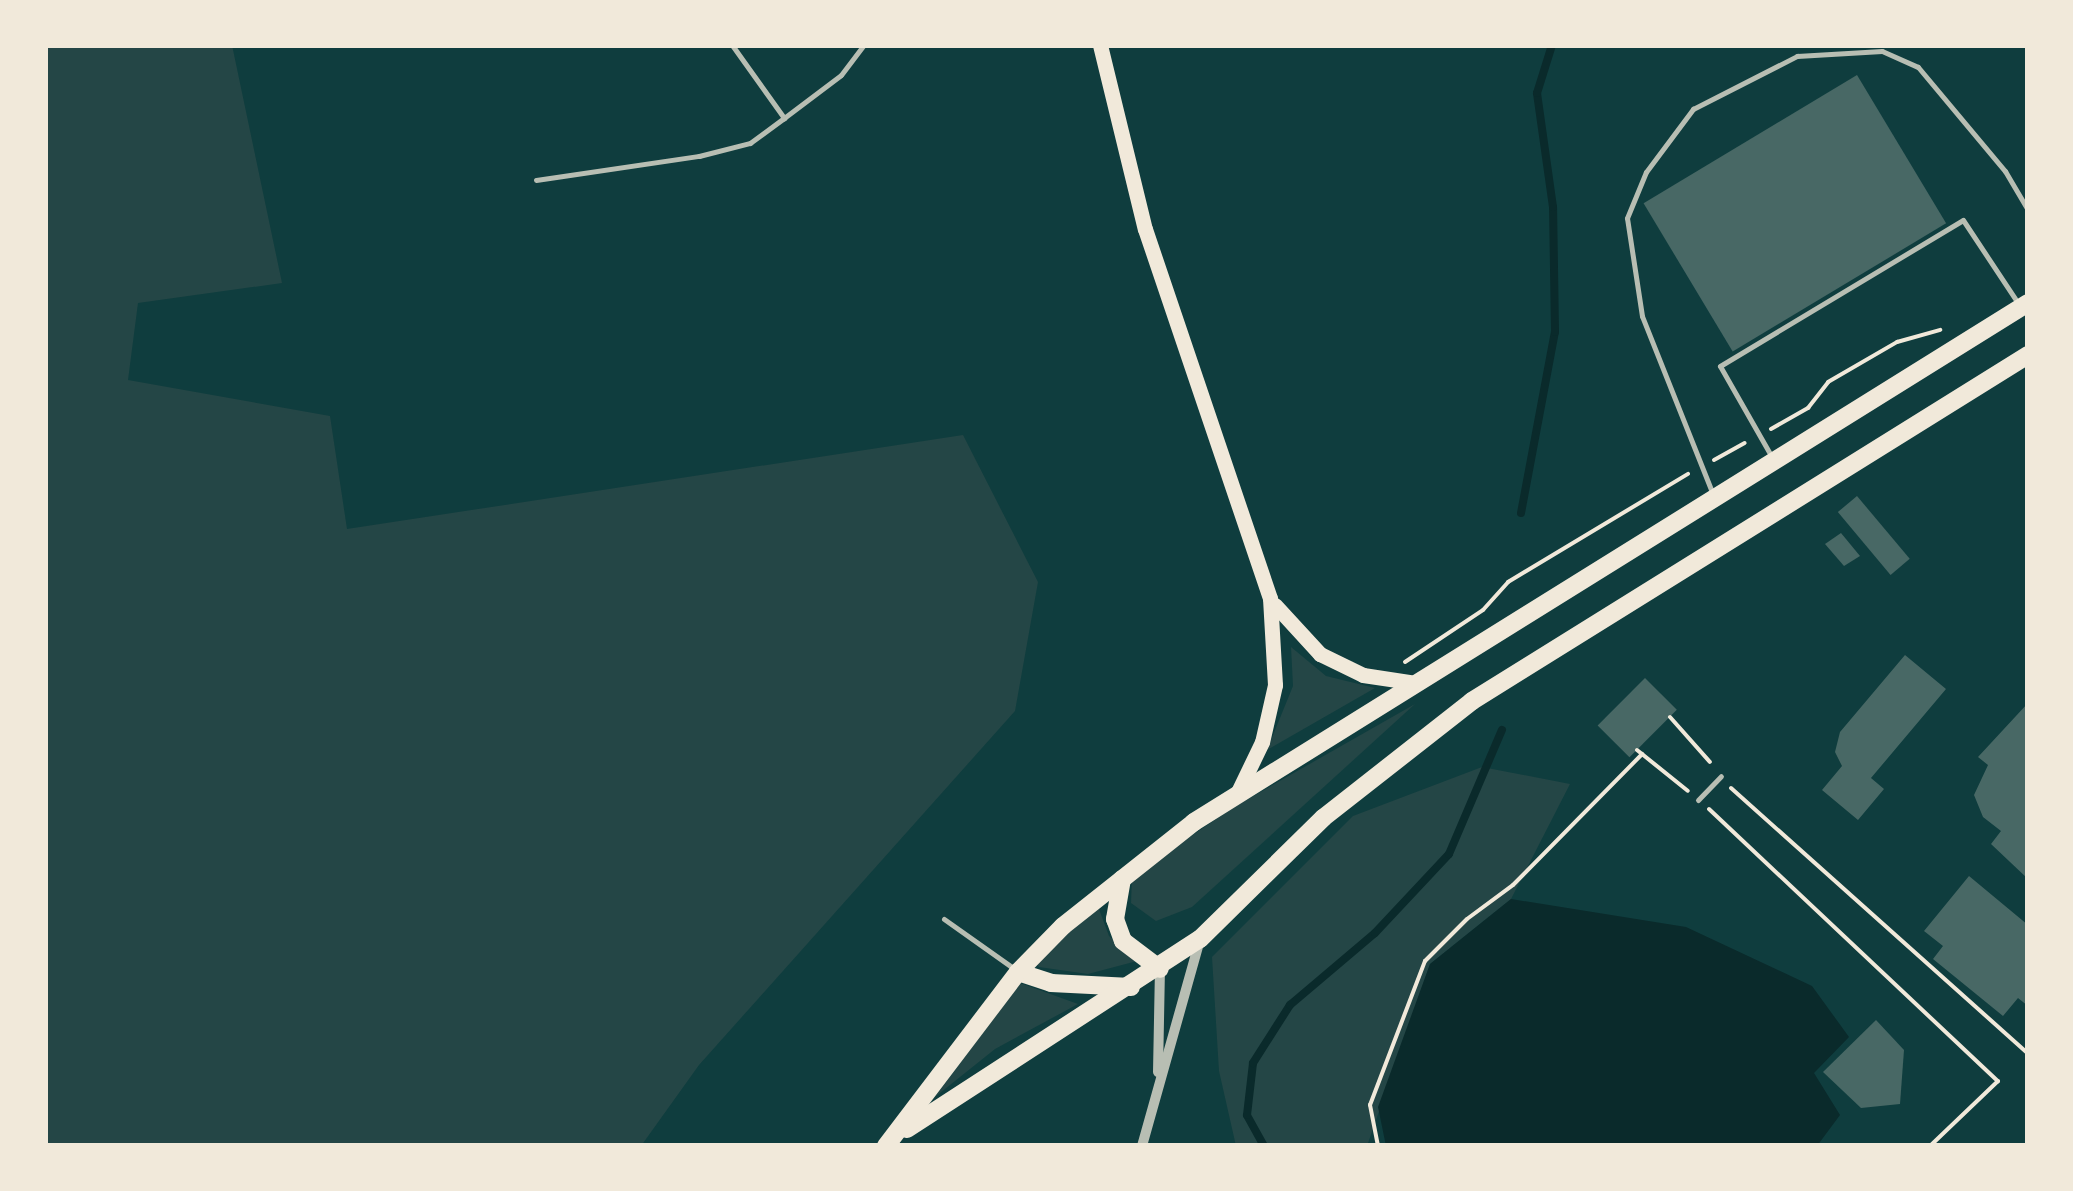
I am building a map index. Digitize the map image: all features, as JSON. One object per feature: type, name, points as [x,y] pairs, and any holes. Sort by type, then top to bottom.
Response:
[{"type":"main road","points":[[1100,45],[1145,229],[1270,598],[1276,685],[1262,742],[1236,796]]},
{"type":"main road","points":[[890,1142],[1018,972],[1124,874],[1404,674],[1715,499],[2024,305]]},
{"type":"main road","points":[[890,1142],[1200,939],[1323,818],[1472,701],[2028,354]]},
{"type":"main road","points":[[1270,598],[1320,654],[1362,675],[1404,674]]},
{"type":"main road","points":[[1124,874],[1114,919],[1123,941],[1160,968]]},
{"type":"main road","points":[[1018,972],[1052,982],[1132,987]]},
{"type":"street","points":[[1142,1146],[1200,939]]},
{"type":"street","points":[[1157,1088],[1160,968]]},
{"type":"lane","points":[[732,45],[784,118]]},
{"type":"lane","points":[[536,180],[699,156],[750,143],[842,75],[864,45]]},
{"type":"lane","points":[[1715,499],[1699,468],[1642,316],[1627,218],[1646,172],[1693,109],[1797,56],[1882,51],[1918,67],[2005,171],[2028,210]]},
{"type":"lane","points":[[1775,462],[1720,366],[1963,220],[2024,305]]},
{"type":"lane","points":[[1698,800],[1721,776]]},
{"type":"lane","points":[[944,918],[1018,972]]},
{"type":"path","points":[[1404,674],[1483,610],[1508,582],[1808,408],[1828,382],[1897,342],[1942,330]]},
{"type":"path","points":[[1670,717],[1710,762]]},
{"type":"path","points":[[1378,1146],[1370,1105],[1425,961],[1466,918],[1513,885],[1640,752],[1688,791]]},
{"type":"path","points":[[1732,788],[2028,1054]]},
{"type":"path","points":[[1709,809],[1998,1081],[1930,1146]]},
{"type":"shaded area","points":[[45,45],[232,45],[282,283],[138,303],[128,380],[330,416],[347,529],[963,435],[1038,582],[1015,711],[699,1065],[641,1146],[45,1146]]},
{"type":"shaded area","points":[[1291,647],[1326,676],[1375,688],[1267,750],[1293,686]]},
{"type":"shaded area","points":[[1415,704],[1192,907],[1156,921],[1131,903],[1132,876],[1234,807]]},
{"type":"shaded area","points":[[1482,767],[1570,784],[1511,899],[1430,964],[1367,1146],[1236,1146],[1219,1071],[1212,957],[1353,816]]},
{"type":"shaded area","points":[[1511,899],[1686,927],[1812,986],[1849,1037],[1814,1073],[1840,1115],[1817,1146],[1386,1146],[1378,1107],[1430,964]]},
{"type":"shaded area","points":[[1096,901],[1109,936],[1137,961],[1088,974],[1039,967],[1035,961]]},
{"type":"shaded area","points":[[1020,983],[1078,1004],[995,1049],[935,1097]]},
{"type":"building","points":[[1857,75],[1946,223],[1733,352],[1644,203]]},
{"type":"building","points":[[1857,496],[1910,559],[1891,575],[1838,512]]},
{"type":"building","points":[[1841,533],[1860,556],[1844,566],[1825,544]]},
{"type":"building","points":[[1905,655],[1946,689],[1871,778],[1884,789],[1858,820],[1822,790],[1842,766],[1835,752],[1840,732]]},
{"type":"building","points":[[1645,678],[1677,710],[1629,757],[1598,725]]},
{"type":"building","points":[[2028,703],[2028,879],[1991,844],[2001,831],[1983,817],[1974,795],[1988,765],[1978,757]]},
{"type":"building","points":[[1969,876],[2028,925],[2028,1006],[2018,998],[2003,1016],[1933,959],[1943,946],[1924,931]]},
{"type":"building","points":[[1876,1020],[1904,1050],[1900,1104],[1861,1108],[1823,1072]]},
{"type":"waterway","points":[[1521,513],[1555,332],[1553,207],[1537,93],[1552,45]]},
{"type":"waterway","points":[[1264,1146],[1247,1115],[1253,1063],[1290,1005],[1375,933],[1449,854],[1502,730]]}]
